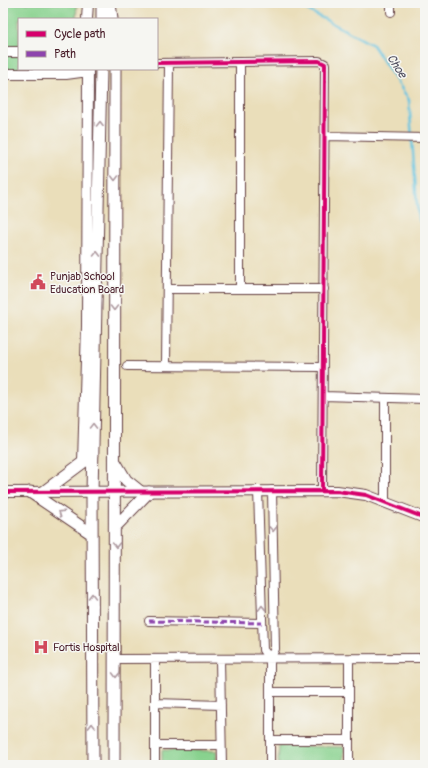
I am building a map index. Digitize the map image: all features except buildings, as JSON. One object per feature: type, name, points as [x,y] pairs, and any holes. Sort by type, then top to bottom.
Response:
[{"type":"main road","points":[[102,3],[102,18]]},
{"type":"main road","points":[[110,3],[112,18]]},
{"type":"main road","points":[[93,765],[92,493],[101,70]]},
{"type":"main road","points":[[114,765],[116,659],[115,70]]},
{"type":"main road","points":[[42,492],[93,455]]},
{"type":"main road","points":[[115,460],[124,477],[145,492],[116,526]]},
{"type":"main road","points":[[30,492],[92,534]]},
{"type":"street","points":[[87,18],[88,3]]},
{"type":"street","points":[[3,52],[18,52]]},
{"type":"street","points":[[158,63],[322,62],[326,67],[322,490]]},
{"type":"street","points":[[166,366],[169,63]]},
{"type":"street","points":[[240,63],[240,289]]},
{"type":"street","points":[[3,74],[66,74],[88,70],[88,326],[83,462]]},
{"type":"street","points":[[326,136],[425,138]]},
{"type":"street","points":[[167,289],[324,289]]},
{"type":"street","points":[[127,366],[323,367]]},
{"type":"street","points":[[323,396],[384,399],[425,399]]},
{"type":"street","points":[[384,399],[385,502]]},
{"type":"street","points":[[258,490],[263,650],[270,658]]},
{"type":"street","points":[[270,765],[270,658],[275,649],[272,490]]},
{"type":"street","points":[[3,492],[92,493],[322,490],[352,492],[385,502],[425,518]]},
{"type":"street","points":[[148,621],[262,623]]},
{"type":"street","points":[[349,658],[349,765]]},
{"type":"street","points":[[116,659],[425,658]]},
{"type":"street","points":[[220,659],[222,765]]},
{"type":"street","points":[[155,660],[155,765]]},
{"type":"street","points":[[270,692],[349,692]]},
{"type":"street","points":[[155,703],[221,705]]},
{"type":"street","points":[[270,740],[349,740]]},
{"type":"street","points":[[155,746],[221,745]]},
{"type":"green space","points":[[3,3],[77,3],[76,18],[18,18],[18,69],[3,74]]},
{"type":"green space","points":[[279,746],[344,747],[344,765],[278,765]]},
{"type":"green space","points":[[162,750],[217,751],[216,765],[162,765]]},
{"type":"waterway","name":"Choe","points":[[294,3],[373,45],[409,100],[418,217],[425,231]]},
{"type":"marked path","points":[[149,621],[262,623]]},
{"type":"cycle path","points":[[158,63],[319,61],[325,64],[322,490]]},
{"type":"cycle path","points":[[3,492],[337,491],[366,495],[425,518]]},
{"type":"place","name":"Punjab School Education Board","points":[[38,282]]},
{"type":"place","name":"Fortis Hospital","points":[[41,647]]}]
